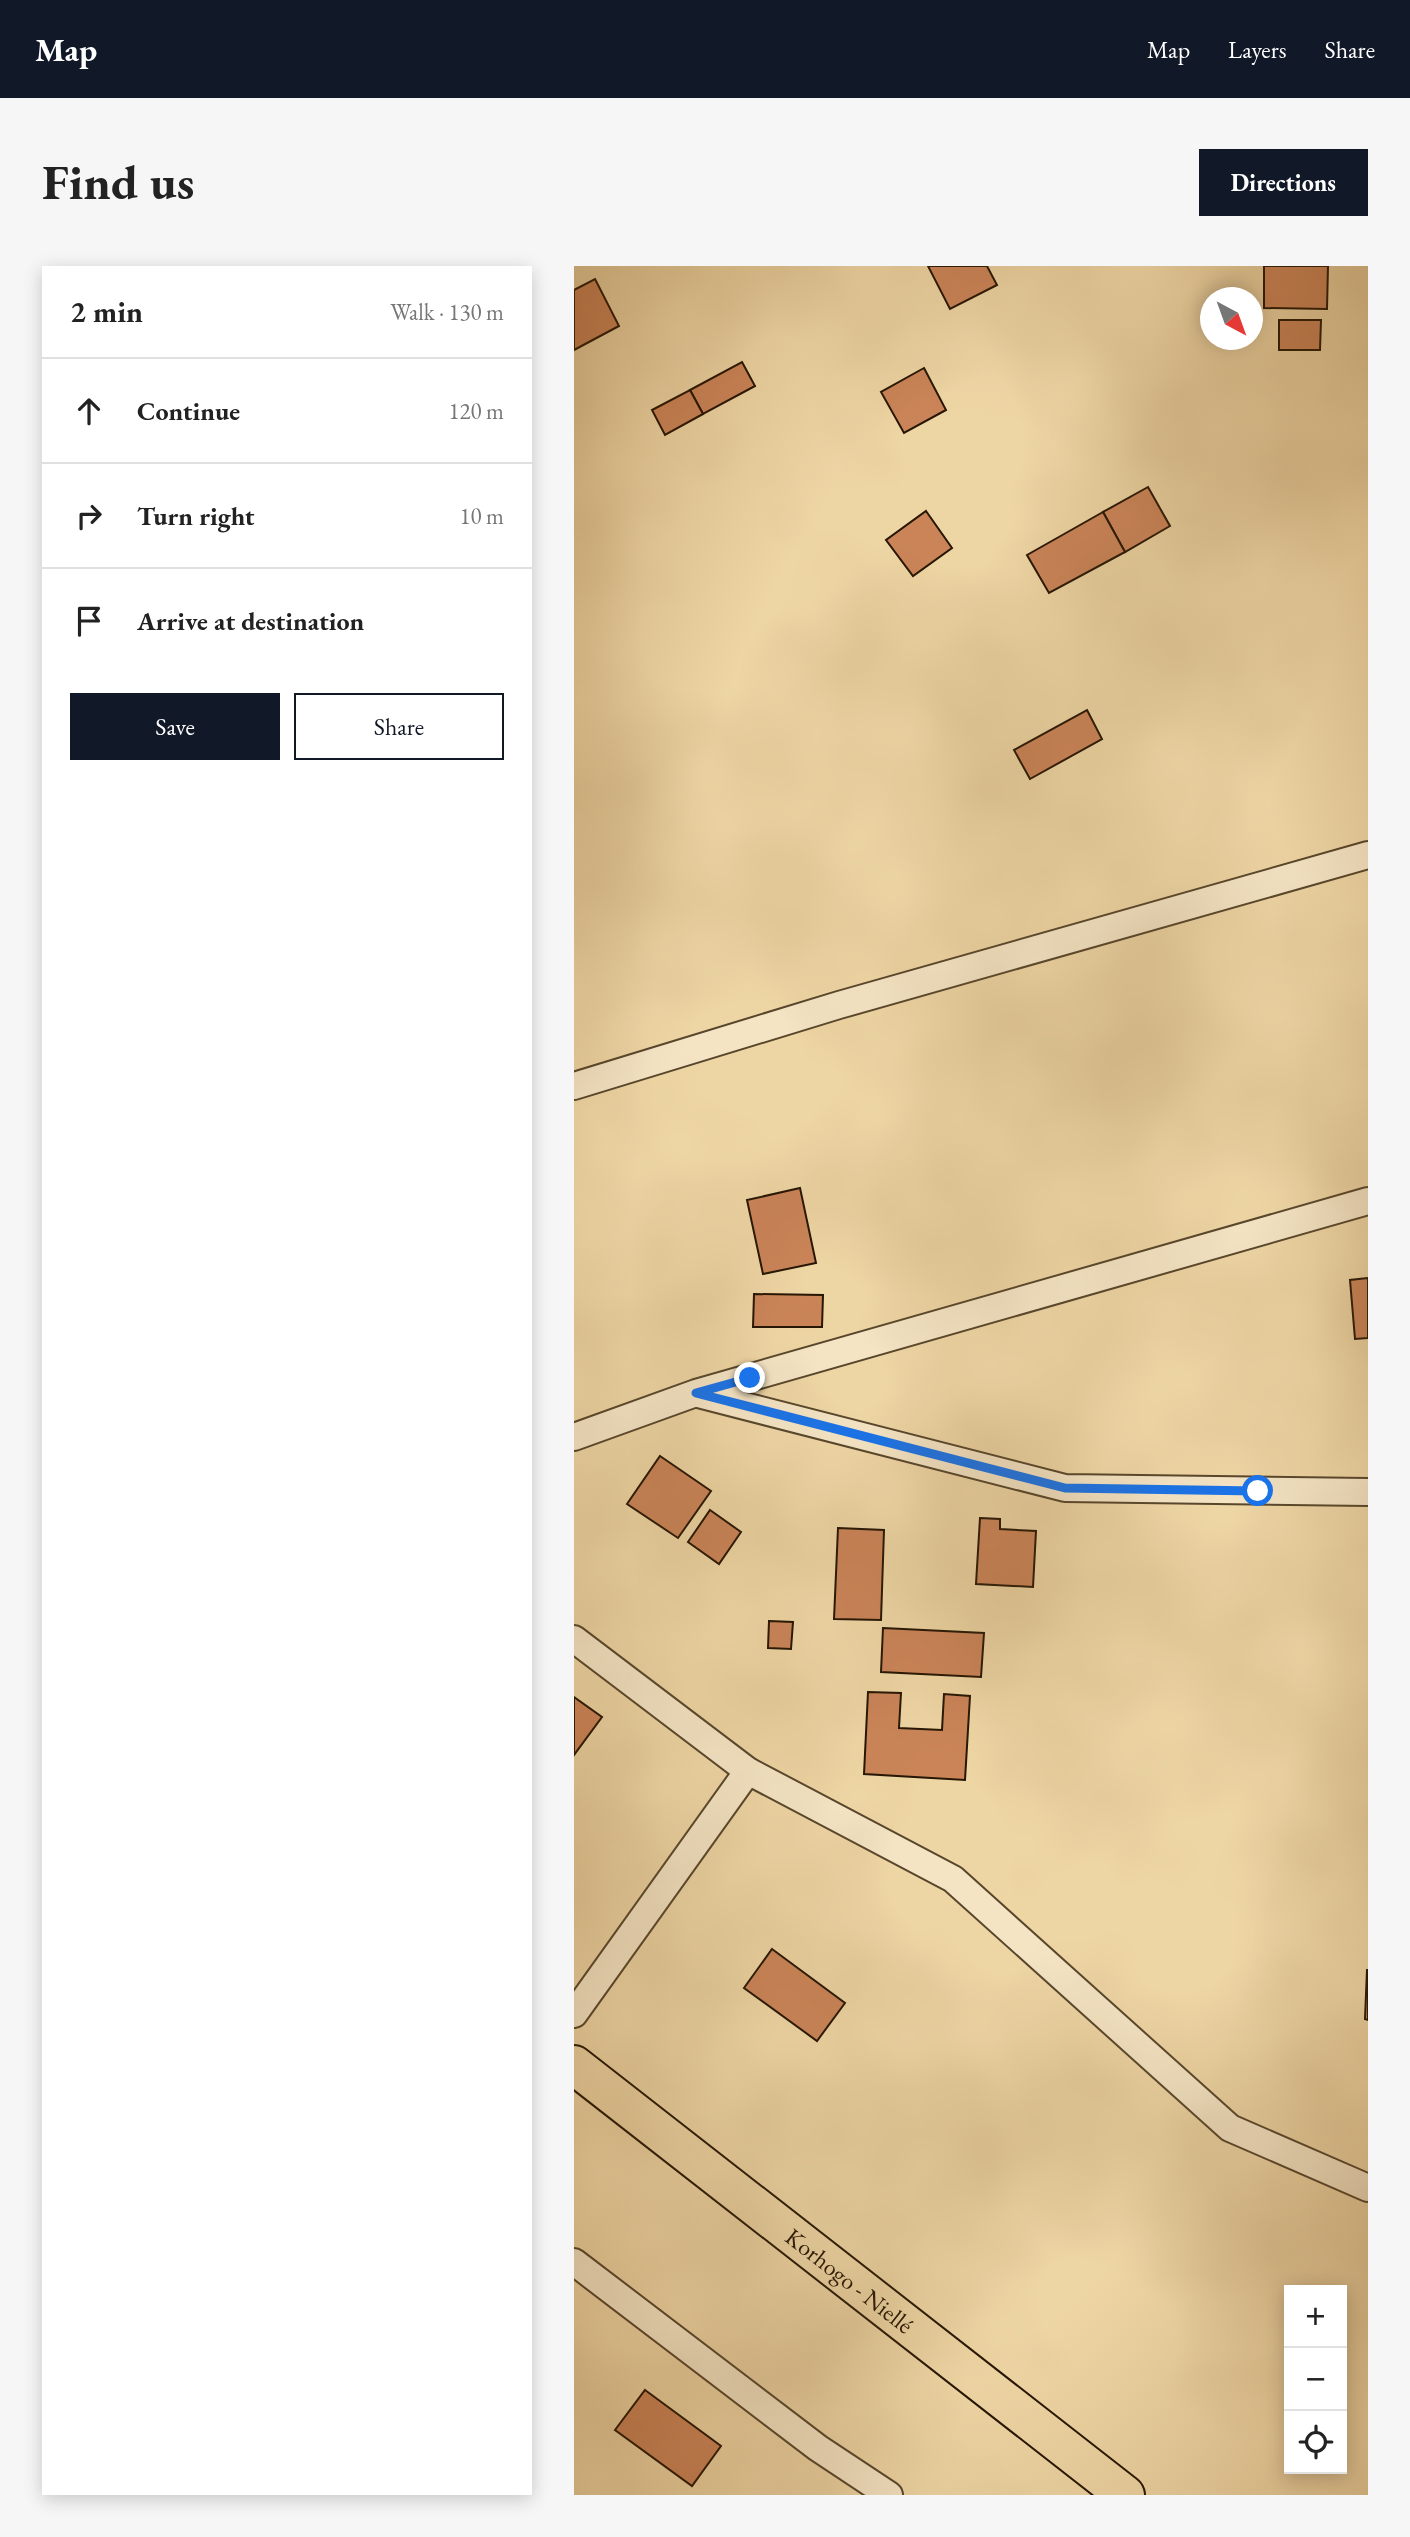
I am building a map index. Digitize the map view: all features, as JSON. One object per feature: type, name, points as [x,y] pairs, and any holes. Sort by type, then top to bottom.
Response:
[{"type":"main road","name":"Korhogo - Niellé","points":[[574,2065],[1125,2495]]},
{"type":"street","points":[[574,1086],[852,1001],[1368,855]]},
{"type":"street","points":[[574,1437],[696,1393],[1368,1201]]},
{"type":"street","points":[[696,1393],[1065,1488],[1368,1492]]},
{"type":"street","points":[[574,1639],[748,1771],[953,1879],[1230,2128],[1368,2188]]},
{"type":"street","points":[[574,2014],[748,1771]]},
{"type":"street","points":[[574,2262],[818,2448],[889,2495]]},
{"type":"building","points":[[928,266],[987,266],[997,285],[950,309]]},
{"type":"building","points":[[1264,266],[1328,266],[1327,309],[1264,308]]},
{"type":"building","points":[[595,279],[619,326],[574,350],[574,290]]},
{"type":"building","points":[[1279,320],[1321,320],[1320,350],[1279,350]]},
{"type":"building","points":[[742,362],[755,386],[703,414],[690,390]]},
{"type":"building","points":[[924,368],[946,410],[904,433],[881,392]]},
{"type":"building","points":[[690,390],[703,414],[665,435],[652,410]]},
{"type":"building","points":[[1148,487],[1170,526],[1125,552],[1103,512]]},
{"type":"building","points":[[926,511],[952,548],[913,576],[886,540]]},
{"type":"building","points":[[1103,512],[1125,552],[1049,593],[1027,555]]},
{"type":"building","points":[[1087,710],[1102,739],[1030,779],[1014,750]]},
{"type":"building","points":[[800,1188],[816,1263],[763,1274],[747,1200]]},
{"type":"building","points":[[1368,1278],[1368,1338],[1355,1339],[1350,1280]]},
{"type":"building","points":[[754,1294],[823,1295],[822,1327],[753,1327]]},
{"type":"building","points":[[660,1456],[711,1491],[678,1538],[627,1504]]},
{"type":"building","points":[[710,1510],[741,1532],[719,1564],[688,1542]]},
{"type":"building","points":[[980,1518],[1000,1519],[1000,1529],[1036,1531],[1033,1587],[976,1584]]},
{"type":"building","points":[[838,1528],[884,1530],[881,1620],[834,1619]]},
{"type":"building","points":[[769,1621],[793,1622],[791,1649],[768,1648]]},
{"type":"building","points":[[883,1628],[984,1633],[981,1677],[881,1672]]},
{"type":"building","points":[[868,1692],[901,1693],[899,1728],[942,1730],[944,1694],[970,1696],[965,1780],[864,1774]]},
{"type":"building","points":[[574,1697],[602,1717],[574,1755]]},
{"type":"building","points":[[772,1949],[845,2003],[817,2041],[744,1988]]},
{"type":"building","points":[[1368,1970],[1368,2020],[1365,2019]]},
{"type":"building","points":[[645,2390],[721,2446],[692,2486],[615,2430]]},
{"type":"route","points":[[750,1378],[696,1393],[1065,1488],[1258,1491]]}]
